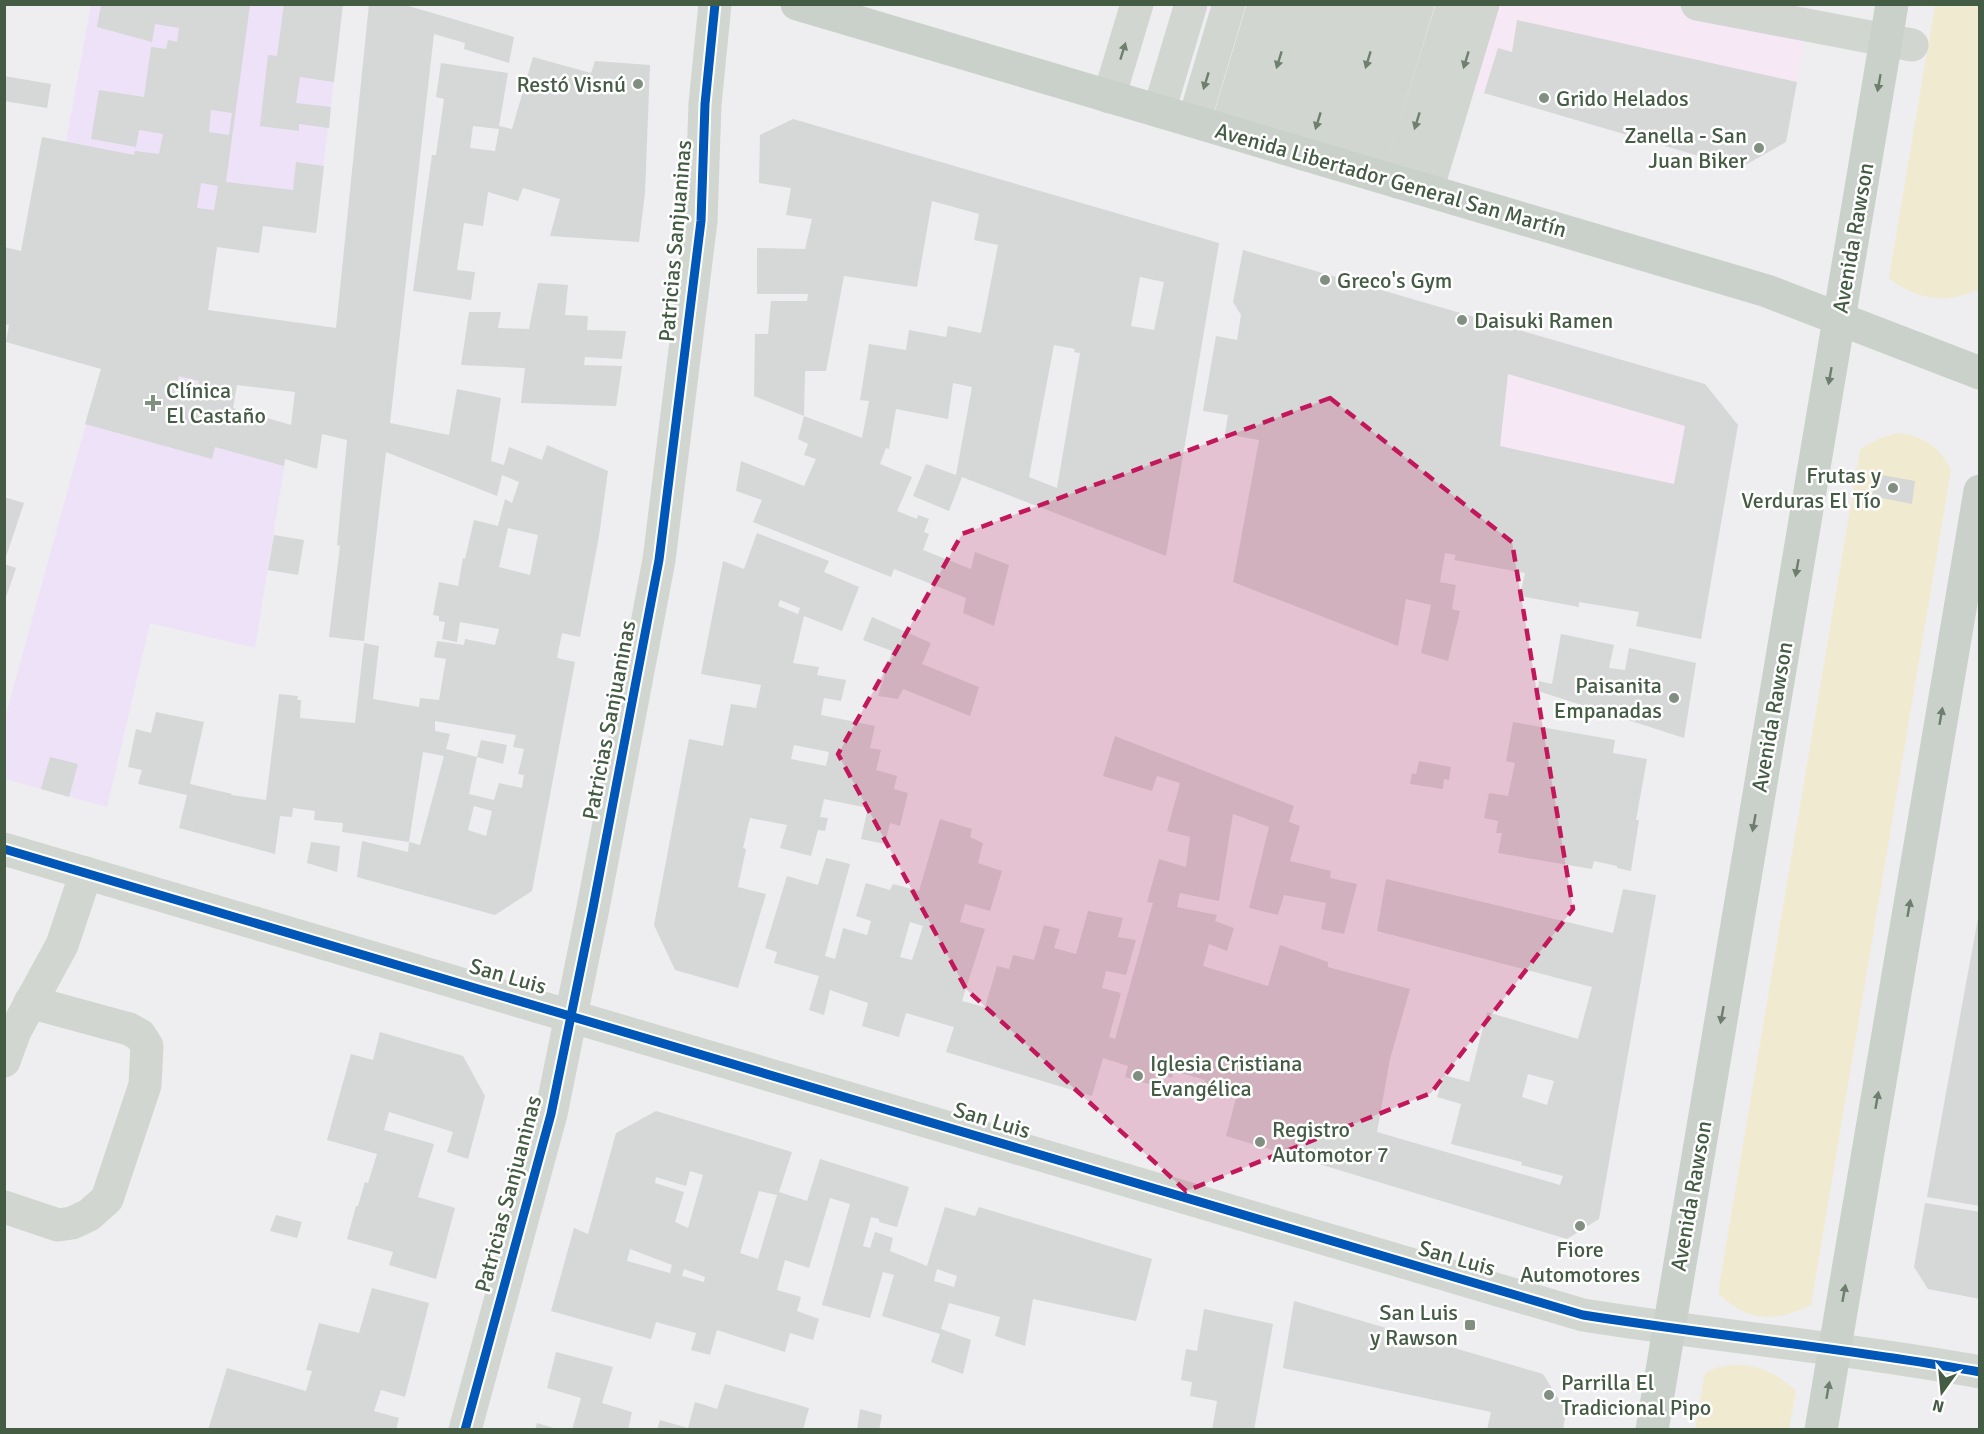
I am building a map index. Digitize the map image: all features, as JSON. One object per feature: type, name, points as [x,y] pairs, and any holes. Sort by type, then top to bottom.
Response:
[{"type":"main road","name":"Avenida Libertador General San Martín","points":[[797,4],[1767,291],[1980,373]]},
{"type":"main road","name":"Avenida Rawson","points":[[1652,1430],[1839,318],[1899,43],[1892,4]]},
{"type":"main road","points":[[1821,1430],[1980,491]]},
{"type":"street","name":"Patricias Sanjuaninas","points":[[465,1430],[550,1114],[659,560],[701,220],[705,104],[716,4]]},
{"type":"street","points":[[1109,96],[1137,4]]},
{"type":"street","points":[[1159,111],[1191,4]]},
{"type":"street","points":[[1194,121],[1229,4]]},
{"type":"street","points":[[1264,4],[1295,151]]},
{"type":"street","points":[[1295,151],[1296,4]]},
{"type":"street","points":[[1295,151],[1325,4]]},
{"type":"street","points":[[1295,151],[1354,4]]},
{"type":"street","points":[[1295,151],[1386,4]]},
{"type":"street","points":[[1295,151],[1418,4]]},
{"type":"street","points":[[1413,186],[1453,4]]},
{"type":"street","points":[[1413,186],[1484,4]]},
{"type":"street","points":[[1697,4],[1899,43]]},
{"type":"street","name":"San Luis","points":[[4,849],[1583,1315],[1669,1329],[1917,1361],[1980,1372]]},
{"type":"street","points":[[4,1061],[15,1031],[62,945],[86,873]]},
{"type":"street","points":[[4,1207],[58,1225],[88,1215],[107,1199],[145,1085],[147,1046],[140,1035],[129,1029],[30,1002]]},
{"type":"highlighted area","points":[[1330,398],[1512,542],[1573,909],[1431,1093],[1186,1191],[966,989],[838,754],[962,534]]},
{"type":"shaded area","name":"Clínica El Castaño","points":[[91,5],[343,5],[320,194],[217,247],[197,398],[291,425],[255,648],[150,623],[107,807],[5,779],[5,718],[101,369],[66,142]]},
{"type":"shaded area","points":[[1187,5],[1810,5],[1786,142],[1740,168]]},
{"type":"shaded area","points":[[1935,5],[1979,5],[1979,289],[1967,294],[1944,298],[1932,298],[1910,291],[1889,278]]},
{"type":"shaded area","points":[[1443,308],[1705,384],[1738,425],[1713,568],[1534,530]]},
{"type":"shaded area","points":[[1898,433],[1916,437],[1930,444],[1951,470],[1811,1305],[1785,1315],[1762,1317],[1740,1310],[1718,1293],[1860,450],[1878,439]]},
{"type":"shaded area","points":[[1751,1366],[1767,1371],[1796,1391],[1789,1429],[1695,1429],[1705,1373],[1718,1367]]},
{"type":"building","points":[[284,4],[343,4],[334,82],[300,77],[296,103],[331,107],[329,128],[299,124],[299,131],[260,126],[268,55],[277,56]]},
{"type":"building","points":[[369,4],[402,4],[514,37],[509,63],[464,49],[465,43],[434,34],[390,423],[449,435],[457,389],[501,398],[491,461],[504,465],[509,447],[542,460],[547,445],[608,471],[599,536],[580,637],[562,633],[557,658],[575,662],[532,891],[495,915],[357,877],[362,841],[408,852],[409,842],[342,832],[343,823],[314,820],[315,811],[293,808],[292,817],[280,816],[275,854],[179,828],[187,795],[138,784],[142,770],[128,767],[136,729],[151,733],[156,712],[204,722],[190,784],[231,795],[266,800],[279,694],[298,696],[297,700],[301,700],[300,718],[355,723],[364,643],[379,646],[373,699],[419,707],[420,698],[439,700],[446,659],[434,657],[437,641],[464,645],[465,639],[495,645],[499,629],[460,622],[457,642],[442,639],[445,622],[439,621],[439,616],[433,615],[439,582],[458,586],[474,520],[498,526],[505,499],[512,503],[519,482],[502,475],[497,496],[386,452],[364,641],[329,637],[340,546],[337,545],[347,440],[322,434],[317,469],[285,459],[284,466],[215,447],[212,459],[85,424],[101,369],[6,342],[9,325],[4,324],[4,247],[21,251],[42,137],[134,155],[135,151],[159,154],[163,134],[139,130],[136,147],[91,139],[99,90],[144,97],[151,47],[166,49],[168,40],[177,42],[179,28],[155,24],[152,42],[97,27],[101,5],[250,5],[226,182],[293,190],[296,162],[324,166],[317,226],[316,233],[263,226],[259,253],[217,247],[208,310],[336,328]],"holes":[[[211,110],[232,113],[229,135],[209,132]],[[201,183],[218,186],[214,210],[197,208]],[[179,376],[199,381],[196,398],[174,392]],[[237,385],[295,392],[291,425],[233,408]],[[508,528],[538,535],[530,575],[499,567]],[[435,721],[516,735],[513,747],[524,749],[518,774],[524,775],[522,788],[499,783],[494,800],[469,794],[477,757],[446,749],[450,734],[435,731]],[[423,752],[444,756],[420,845],[409,842]],[[474,806],[492,811],[486,836],[468,830]]]},
{"type":"building","points":[[1517,20],[1797,82],[1786,142],[1740,168],[1484,93],[1498,48],[1512,52]]},
{"type":"building","points":[[533,57],[591,73],[595,61],[650,65],[645,193],[639,242],[550,236],[560,199],[523,188],[518,201],[488,192],[483,226],[464,223],[457,270],[475,272],[471,300],[413,291],[432,155],[436,155],[444,99],[436,97],[441,63],[508,73],[499,126],[512,129]],"holes":[[[473,126],[499,129],[495,151],[470,148]]]},
{"type":"building","points":[[4,76],[51,84],[47,108],[4,101]]},
{"type":"building","points":[[793,119],[1219,243],[1166,556],[962,477],[949,511],[913,496],[926,464],[956,475],[972,387],[953,383],[948,419],[896,409],[889,449],[886,448],[880,464],[912,477],[897,511],[917,519],[918,515],[929,519],[924,532],[929,534],[923,550],[971,569],[975,552],[1009,565],[994,626],[963,613],[966,598],[894,569],[891,577],[753,522],[762,500],[736,491],[741,461],[804,486],[816,459],[804,455],[808,444],[798,439],[804,416],[754,396],[755,334],[768,334],[771,301],[807,301],[808,294],[757,294],[757,248],[805,249],[812,219],[786,215],[791,188],[759,183],[760,135]],"holes":[[[932,201],[979,214],[974,240],[998,245],[981,333],[948,326],[946,337],[909,330],[906,350],[869,344],[860,400],[869,401],[862,438],[804,416],[805,371],[826,371],[844,276],[917,287]],[[1140,277],[1164,282],[1154,330],[1131,326]],[[1054,345],[1075,349],[1074,352],[1080,353],[1057,488],[1029,477]]]},
{"type":"building","points":[[1243,250],[1705,384],[1738,425],[1701,639],[1636,626],[1639,612],[1579,602],[1579,607],[1520,596],[1525,573],[1454,560],[1456,555],[1445,553],[1440,582],[1456,585],[1452,609],[1460,611],[1448,661],[1421,653],[1431,605],[1406,599],[1398,646],[1233,582],[1259,440],[1225,434],[1228,415],[1203,411],[1216,336],[1237,340],[1241,315],[1233,302]],"holes":[[[1508,374],[1685,426],[1674,484],[1500,446]]]},
{"type":"building","points":[[538,283],[568,285],[565,315],[588,316],[587,330],[626,331],[622,359],[585,357],[584,365],[622,366],[616,406],[521,403],[525,368],[461,365],[469,312],[501,312],[498,328],[529,329]]},
{"type":"building","points":[[1876,474],[1915,481],[1912,504],[1872,496]]},
{"type":"building","points":[[4,497],[24,503],[5,560],[4,559]]},
{"type":"building","points":[[757,533],[829,561],[824,572],[859,587],[842,631],[804,616],[793,663],[819,667],[817,675],[846,680],[841,701],[824,698],[821,715],[875,726],[870,748],[881,750],[876,770],[897,776],[894,789],[908,793],[900,826],[890,823],[885,844],[861,839],[868,808],[824,799],[820,817],[828,818],[825,831],[818,830],[811,856],[780,848],[787,825],[750,818],[738,887],[766,894],[738,988],[675,970],[654,925],[689,739],[723,746],[731,704],[756,708],[761,685],[701,674],[723,561],[744,569]],"holes":[[[780,600],[800,608],[798,614],[778,606]],[[794,745],[829,752],[826,766],[791,759]]]},
{"type":"building","points":[[274,535],[304,540],[298,575],[268,570]]},
{"type":"building","points":[[4,564],[16,568],[5,600],[4,600]]},
{"type":"building","points":[[872,617],[931,643],[922,664],[979,687],[970,716],[903,689],[898,699],[878,696],[892,651],[863,640]]},
{"type":"building","points":[[1561,634],[1614,645],[1609,668],[1625,670],[1629,648],[1696,663],[1684,738],[1538,691],[1539,681],[1552,684]]},
{"type":"building","points":[[1513,722],[1615,740],[1613,753],[1647,759],[1636,820],[1639,820],[1631,871],[1594,861],[1592,869],[1498,853],[1502,833],[1496,833],[1498,821],[1484,818],[1489,793],[1508,796],[1515,763],[1506,761]]},
{"type":"building","points":[[1115,736],[1294,806],[1289,822],[1300,826],[1290,861],[1331,871],[1330,878],[1357,884],[1344,934],[1321,929],[1326,903],[1284,895],[1278,915],[1249,908],[1269,827],[1233,814],[1219,901],[1180,893],[1177,907],[1217,915],[1215,921],[1234,928],[1227,951],[1209,944],[1203,966],[1268,986],[1280,945],[1328,962],[1328,967],[1410,989],[1390,1059],[1377,1132],[1560,1185],[1563,1176],[1521,1165],[1522,1162],[1451,1144],[1461,1104],[1437,1097],[1444,1075],[1469,1082],[1487,1012],[1578,1039],[1592,987],[1377,931],[1386,879],[1613,933],[1623,889],[1656,895],[1599,1219],[1567,1239],[1226,1136],[1236,1098],[1202,1088],[1205,1080],[1174,1071],[1172,1078],[1158,1074],[1155,1086],[1125,1077],[1128,1066],[1103,1058],[1092,1096],[946,1052],[954,1027],[906,1013],[899,1037],[862,1026],[868,1003],[830,990],[824,1015],[809,1010],[819,976],[774,963],[777,952],[765,948],[787,876],[818,885],[826,858],[850,864],[825,956],[835,959],[843,928],[867,935],[871,921],[856,916],[866,883],[890,890],[893,884],[919,891],[940,819],[972,829],[970,837],[983,843],[978,863],[1002,871],[990,911],[965,904],[960,922],[985,929],[962,1001],[985,1007],[997,966],[1009,969],[1013,955],[1034,960],[1044,925],[1060,929],[1054,948],[1076,954],[1088,911],[1123,918],[1118,937],[1136,940],[1126,975],[1106,971],[1102,988],[1121,993],[1109,1037],[1115,1039],[1153,903],[1147,902],[1159,859],[1186,867],[1190,837],[1167,831],[1180,783],[1157,776],[1152,791],[1103,776]],"holes":[[[910,922],[923,926],[912,960],[900,957]],[[1528,1074],[1554,1081],[1547,1105],[1522,1097]]]},
{"type":"building","points":[[481,740],[507,745],[503,764],[477,757]]},
{"type":"building","points":[[50,757],[78,764],[69,797],[41,789]]},
{"type":"building","points":[[1419,761],[1451,767],[1449,780],[1444,779],[1443,789],[1410,784],[1412,773],[1416,774]]},
{"type":"building","points":[[311,842],[340,846],[337,872],[307,863]]},
{"type":"building","points":[[1978,918],[1980,918],[1980,1206],[1927,1197]]},
{"type":"building","points":[[380,1032],[463,1056],[485,1096],[468,1159],[447,1152],[453,1132],[389,1112],[384,1130],[434,1144],[418,1197],[455,1208],[436,1279],[389,1265],[393,1252],[347,1239],[356,1206],[358,1206],[365,1182],[368,1183],[377,1154],[327,1140],[351,1054],[373,1060]]},
{"type":"building","points":[[656,1111],[792,1152],[779,1192],[807,1201],[820,1159],[909,1187],[897,1227],[871,1217],[863,1246],[870,1248],[875,1232],[893,1238],[890,1251],[927,1266],[945,1207],[975,1216],[979,1207],[1152,1259],[1136,1321],[1033,1299],[1025,1346],[995,1336],[1000,1317],[949,1303],[941,1329],[971,1340],[963,1374],[931,1362],[940,1334],[882,1316],[894,1275],[883,1272],[870,1318],[822,1305],[850,1204],[830,1198],[809,1268],[785,1260],[777,1290],[801,1297],[797,1311],[819,1319],[813,1340],[790,1333],[785,1352],[717,1330],[710,1355],[691,1350],[696,1333],[656,1322],[651,1339],[551,1311],[574,1228],[588,1234],[616,1133]],"holes":[[[690,1171],[703,1175],[688,1228],[675,1222],[684,1192],[655,1183],[656,1177],[686,1186]],[[759,1191],[777,1195],[758,1259],[740,1253]],[[630,1249],[672,1265],[670,1273],[627,1261]],[[684,1269],[705,1277],[704,1282],[682,1276]],[[937,1269],[957,1276],[954,1287],[934,1281]]]},
{"type":"building","points":[[1925,1203],[1980,1212],[1980,1299],[1928,1289],[1914,1267]]},
{"type":"building","points":[[276,1215],[302,1222],[297,1238],[270,1231]]},
{"type":"building","points":[[372,1288],[429,1303],[405,1397],[381,1390],[374,1411],[399,1418],[396,1430],[208,1430],[227,1368],[306,1391],[312,1371],[306,1370],[319,1323],[359,1333]]},
{"type":"building","points":[[1294,1301],[1543,1374],[1566,1411],[1563,1430],[1487,1430],[1491,1412],[1283,1368]]},
{"type":"building","points":[[1204,1309],[1273,1324],[1254,1430],[1212,1430],[1217,1401],[1190,1396],[1192,1382],[1181,1380],[1186,1349],[1197,1351]]},
{"type":"building","points":[[556,1352],[613,1367],[602,1403],[632,1412],[628,1430],[572,1430],[581,1398],[547,1388]]},
{"type":"building","points":[[725,1384],[809,1408],[803,1430],[657,1430],[660,1420],[688,1428],[695,1402],[717,1409]]},
{"type":"building","points":[[860,1409],[882,1415],[879,1430],[857,1430]]},
{"type":"building","points":[[537,1423],[557,1429],[557,1430],[535,1430]]},
{"type":"cycle path","points":[[465,1430],[551,1114],[593,908],[659,560],[701,221],[705,104],[715,4]]},
{"type":"cycle path","points":[[4,849],[1583,1315],[1980,1372]]},
{"type":"place","name":"Restó Visnú","points":[[638,84]]},
{"type":"place","name":"Grido Helados","points":[[1544,98]]},
{"type":"place","name":"Zanella - San Juan Biker","points":[[1759,148]]},
{"type":"place","name":"Greco's Gym","points":[[1325,280]]},
{"type":"place","name":"Daisuki Ramen","points":[[1462,320]]},
{"type":"place","name":"Clínica El Castaño","points":[[153,403]]},
{"type":"place","name":"Frutas y Verduras El Tío","points":[[1893,488]]},
{"type":"place","name":"Paisanita Empanadas","points":[[1674,698]]},
{"type":"place","name":"Iglesia Cristiana Evangélica","points":[[1138,1076]]},
{"type":"place","name":"Registro Automotor 7","points":[[1260,1142]]},
{"type":"place","name":"Fiore Automotores","points":[[1580,1226]]},
{"type":"place","name":"San Luis y Rawson","points":[[1470,1325]]},
{"type":"place","name":"Parrilla El Tradicional Pipo","points":[[1549,1395]]}]
